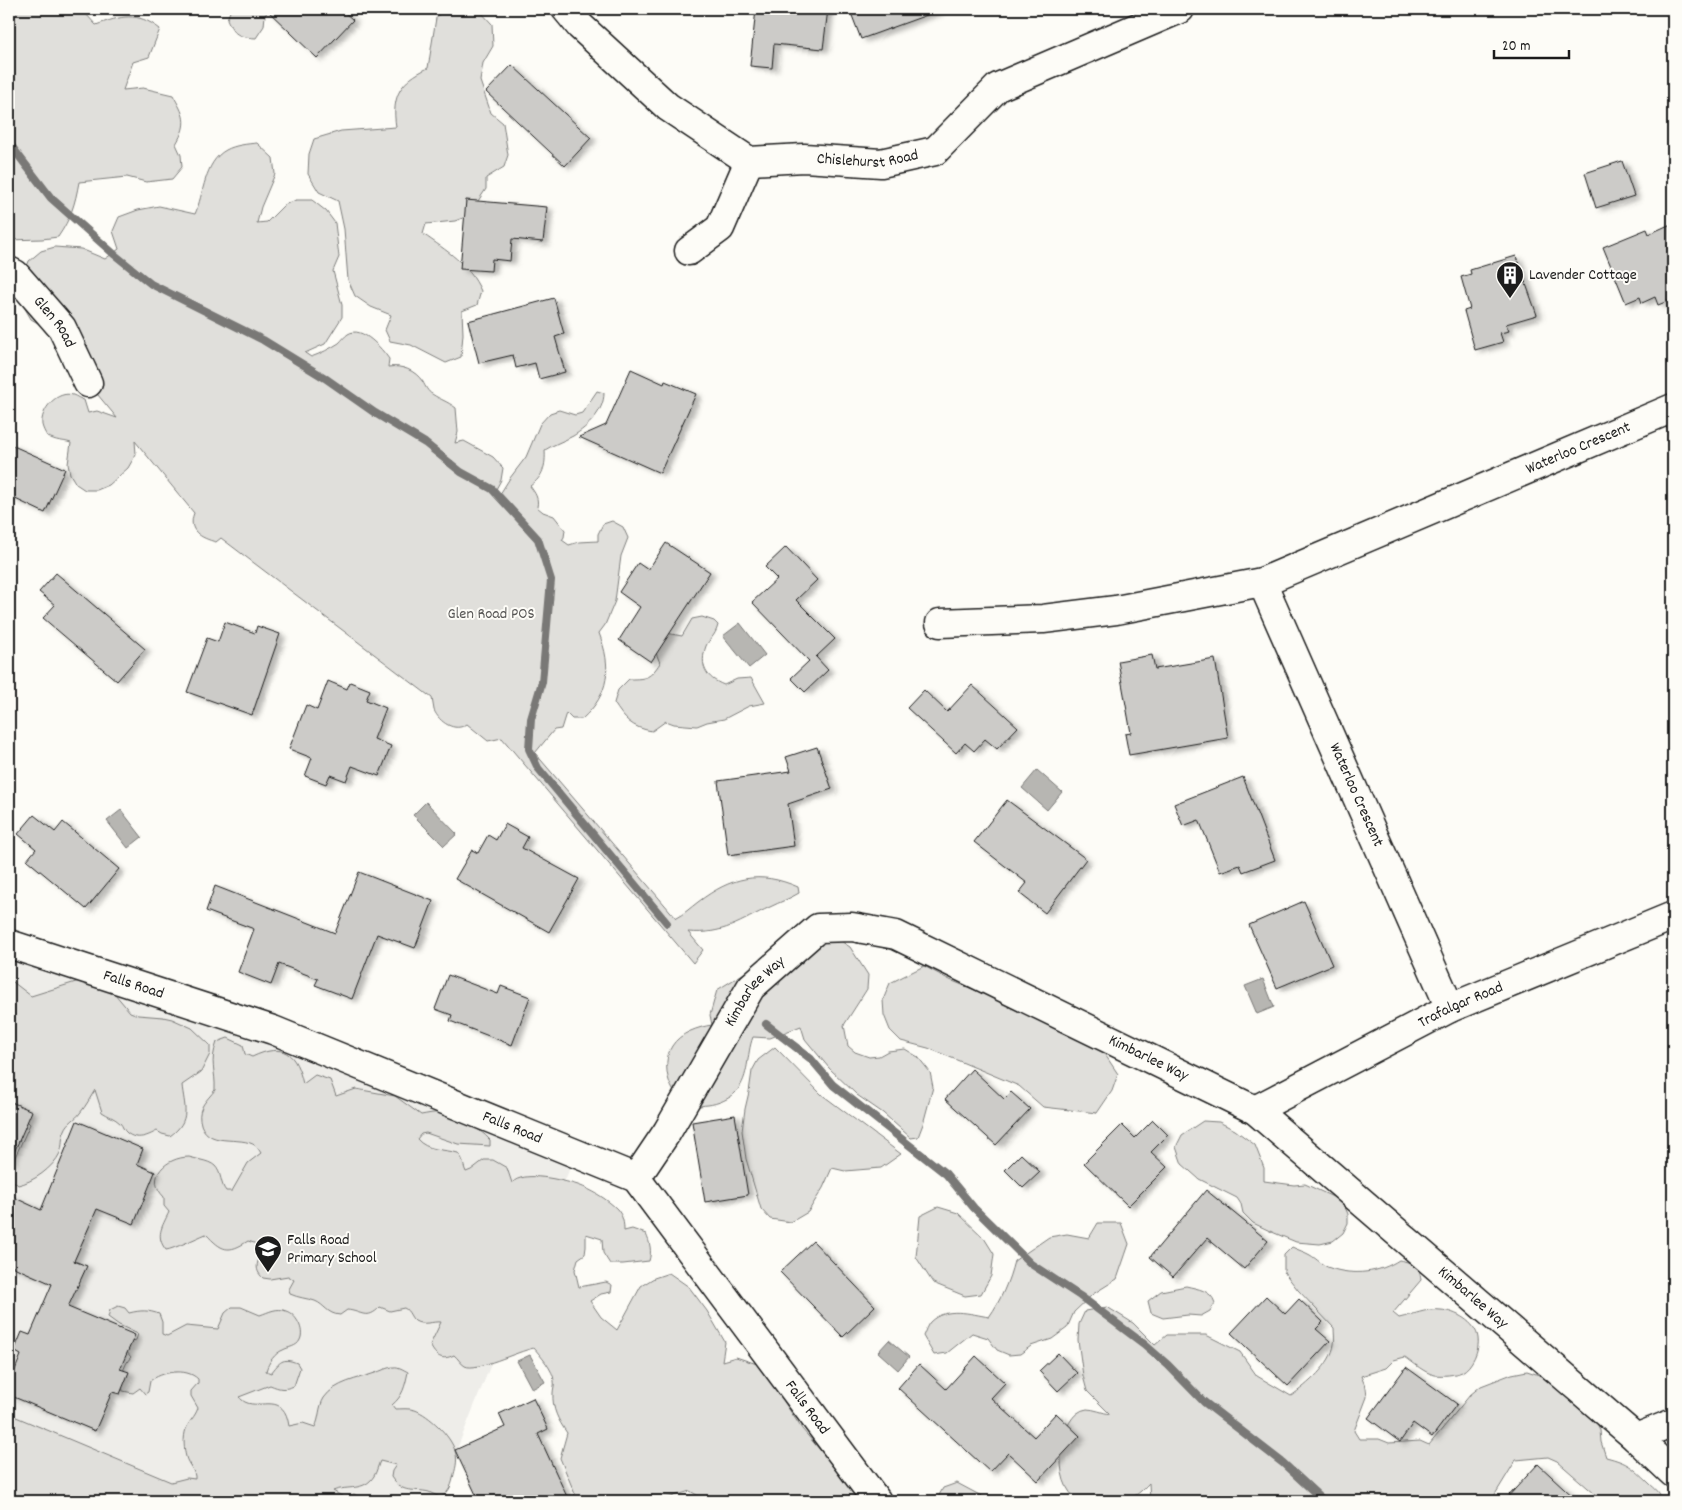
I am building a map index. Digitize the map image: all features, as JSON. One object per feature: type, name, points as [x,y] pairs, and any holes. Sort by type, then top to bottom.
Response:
[{"type":"street","points":[[566,9],[580,26],[668,107],[750,161],[720,228],[689,251]]},
{"type":"street","name":"Chislehurst Road","points":[[750,161],[804,158],[881,163],[935,151],[998,87],[1180,9]]},
{"type":"street","name":"Glen Road","points":[[9,271],[15,274],[62,328],[88,382]]},
{"type":"street","name":"Waterloo Crescent","points":[[940,623],[1043,619],[1116,610],[1262,582],[1673,408]]},
{"type":"street","name":"Waterloo Crescent","points":[[1262,582],[1450,1008]]},
{"type":"street","name":"Trafalgar Road","points":[[1255,1110],[1450,1008],[1673,916]]},
{"type":"street","name":"Kimbarlee Way","points":[[636,1178],[667,1132],[751,987],[818,928],[852,927],[896,935],[1255,1110],[1673,1472]]},
{"type":"street","name":"Falls Road","points":[[9,944],[273,1030],[636,1178],[877,1501]]},
{"type":"street","points":[[1636,1438],[1673,1423]]},
{"type":"shaded area","points":[[740,623],[765,655],[749,668],[723,636]]},
{"type":"shaded area","points":[[1037,770],[1062,792],[1047,810],[1022,788]]},
{"type":"shaded area","points":[[426,802],[457,834],[444,846],[413,815]]},
{"type":"shaded area","points":[[121,810],[142,837],[128,848],[107,821]]},
{"type":"shaded area","name":"Falls Road Primary School","points":[[9,944],[576,1153],[436,1501],[9,1501]]},
{"type":"shaded area","points":[[1263,979],[1274,1007],[1257,1014],[1245,986]]},
{"type":"shaded area","points":[[889,1340],[909,1357],[898,1370],[878,1352]]},
{"type":"shaded area","points":[[530,1355],[545,1382],[532,1389],[517,1361]]},
{"type":"green space","points":[[9,9],[84,9],[85,13],[96,25],[113,19],[136,17],[152,23],[160,29],[149,57],[133,62],[123,90],[143,88],[173,95],[182,113],[184,124],[176,144],[181,155],[182,167],[172,179],[146,182],[127,177],[79,182],[72,211],[58,237],[9,240]]},
{"type":"green space","points":[[231,9],[270,9],[265,15],[264,26],[256,38],[241,36],[232,29],[227,19]]},
{"type":"green space","points":[[443,9],[475,9],[480,11],[492,24],[493,46],[483,63],[480,81],[491,113],[503,123],[508,155],[504,167],[486,178],[486,189],[468,216],[455,221],[426,224],[423,234],[449,252],[464,266],[481,291],[477,305],[462,311],[461,357],[446,363],[411,345],[390,341],[385,330],[391,315],[371,307],[355,296],[348,280],[344,229],[338,201],[319,192],[308,174],[309,154],[314,139],[341,131],[396,127],[395,106],[400,90],[411,78],[428,68],[436,18]]},
{"type":"green space","name":"Glen Road POS","points":[[257,143],[273,158],[275,174],[261,207],[257,223],[267,222],[284,205],[296,200],[312,200],[326,211],[335,223],[339,257],[333,271],[342,305],[342,317],[325,344],[305,353],[311,357],[318,354],[339,343],[353,332],[365,335],[371,339],[389,359],[388,367],[398,367],[412,371],[431,393],[456,408],[458,432],[455,443],[464,441],[493,457],[503,468],[501,480],[495,491],[500,494],[526,457],[540,424],[550,413],[559,410],[575,415],[582,413],[597,391],[604,393],[598,412],[584,428],[573,436],[545,450],[543,471],[530,486],[537,498],[537,507],[543,512],[554,516],[565,530],[562,540],[569,545],[579,542],[598,541],[598,534],[603,524],[612,521],[623,527],[628,538],[621,556],[615,601],[605,625],[599,633],[606,657],[606,679],[603,690],[591,710],[582,719],[572,719],[566,713],[561,729],[554,730],[535,753],[676,918],[710,893],[734,882],[758,878],[771,879],[798,887],[799,893],[731,926],[712,931],[688,932],[703,950],[693,963],[502,738],[488,741],[467,724],[453,727],[443,722],[434,710],[432,698],[221,538],[216,542],[197,533],[192,525],[194,513],[135,441],[136,454],[128,468],[109,485],[97,490],[85,490],[76,484],[70,474],[68,464],[71,443],[47,436],[42,425],[44,413],[51,402],[61,395],[73,395],[84,400],[88,413],[97,411],[117,418],[48,329],[31,319],[23,305],[19,289],[29,261],[41,251],[55,247],[81,249],[105,259],[119,249],[113,231],[119,217],[138,210],[159,206],[195,214],[209,170],[219,155],[233,147]]},
{"type":"green space","points":[[702,617],[714,621],[718,625],[704,653],[704,665],[709,675],[724,685],[737,679],[751,678],[765,703],[749,706],[724,719],[697,726],[674,724],[666,721],[652,731],[639,728],[629,722],[614,703],[618,690],[629,679],[648,677],[653,672],[660,663],[656,653],[666,633],[682,636],[692,619]]},
{"type":"green space","points":[[836,938],[850,947],[868,975],[867,989],[844,1025],[848,1046],[855,1052],[869,1057],[879,1056],[888,1051],[905,1049],[918,1057],[930,1072],[933,1087],[918,1137],[911,1138],[883,1113],[857,1095],[829,1068],[805,1039],[801,1026],[770,1038],[753,1037],[744,1079],[736,1092],[727,1099],[712,1104],[695,1106],[678,1097],[669,1081],[667,1072],[668,1054],[675,1041],[684,1034],[712,1025],[710,1015],[717,990],[746,972],[779,985],[783,972],[806,945]]},
{"type":"green space","points":[[924,966],[950,980],[1017,1007],[1102,1050],[1118,1074],[1112,1091],[1097,1113],[1043,1107],[1019,1086],[928,1048],[901,1041],[890,1030],[884,1015],[883,1000],[890,983]]},
{"type":"green space","points":[[9,979],[31,996],[79,981],[110,988],[130,1012],[138,1015],[172,1019],[192,1028],[210,1045],[210,1054],[201,1072],[182,1085],[185,1112],[184,1118],[177,1130],[170,1136],[157,1131],[150,1135],[135,1137],[126,1132],[118,1121],[102,1112],[95,1090],[82,1110],[66,1127],[60,1153],[53,1164],[42,1174],[30,1181],[18,1185],[11,1179],[11,1166],[30,1124],[17,1111],[9,1109]]},
{"type":"green space","points":[[228,1038],[243,1045],[245,1054],[252,1057],[272,1051],[287,1053],[297,1065],[303,1084],[315,1075],[330,1080],[336,1096],[356,1089],[395,1096],[421,1115],[441,1113],[467,1123],[490,1140],[490,1146],[458,1144],[426,1133],[421,1134],[417,1139],[431,1148],[458,1153],[463,1161],[466,1172],[484,1160],[493,1160],[507,1168],[512,1183],[517,1179],[525,1177],[543,1177],[583,1187],[609,1202],[621,1214],[624,1231],[632,1229],[646,1234],[650,1254],[649,1261],[610,1264],[603,1253],[602,1239],[586,1234],[585,1254],[578,1259],[575,1270],[579,1287],[606,1282],[612,1285],[611,1292],[601,1294],[590,1301],[601,1317],[617,1330],[641,1286],[654,1278],[669,1273],[689,1287],[707,1311],[725,1342],[722,1361],[736,1357],[763,1366],[776,1384],[785,1403],[802,1429],[864,1501],[707,1501],[690,1491],[658,1501],[571,1501],[575,1494],[560,1458],[567,1433],[558,1419],[555,1409],[552,1373],[534,1348],[487,1364],[465,1366],[454,1355],[446,1358],[440,1357],[430,1345],[441,1322],[425,1323],[415,1321],[404,1308],[390,1311],[380,1307],[371,1314],[347,1310],[340,1315],[329,1311],[315,1301],[290,1294],[289,1289],[294,1280],[288,1276],[270,1279],[263,1278],[260,1275],[257,1265],[262,1250],[254,1243],[248,1241],[235,1248],[226,1249],[216,1244],[206,1234],[166,1250],[160,1236],[169,1212],[164,1206],[164,1197],[158,1190],[156,1182],[157,1176],[166,1164],[173,1160],[189,1157],[205,1161],[215,1166],[226,1191],[232,1191],[248,1163],[261,1153],[256,1146],[249,1143],[224,1140],[209,1135],[203,1129],[200,1120],[202,1107],[215,1090],[213,1056],[217,1042]]},
{"type":"green space","points":[[775,1047],[821,1094],[901,1154],[881,1168],[845,1171],[832,1168],[823,1188],[808,1212],[791,1222],[770,1219],[761,1209],[746,1159],[742,1131],[752,1071],[758,1060]]},
{"type":"green space","points":[[1203,1121],[1219,1122],[1235,1130],[1255,1145],[1264,1168],[1264,1181],[1294,1185],[1305,1184],[1333,1197],[1344,1205],[1348,1214],[1348,1223],[1343,1233],[1333,1241],[1320,1244],[1296,1242],[1253,1223],[1243,1213],[1237,1198],[1199,1179],[1182,1164],[1176,1147],[1182,1135]]},
{"type":"green space","points":[[938,1207],[958,1213],[984,1238],[994,1254],[991,1276],[981,1294],[965,1296],[933,1283],[916,1257],[920,1216]]},
{"type":"green space","points":[[1098,1223],[1121,1223],[1129,1244],[1117,1279],[1093,1294],[1074,1312],[1067,1328],[1052,1339],[1031,1346],[1020,1354],[1009,1355],[997,1350],[988,1338],[972,1333],[947,1353],[934,1355],[923,1336],[930,1322],[936,1317],[959,1312],[989,1317],[1004,1290],[1014,1261],[1049,1237],[1067,1234],[1089,1238]]},
{"type":"green space","points":[[1292,1247],[1310,1255],[1327,1267],[1348,1272],[1375,1270],[1399,1260],[1412,1263],[1417,1267],[1421,1280],[1393,1313],[1399,1318],[1430,1310],[1447,1311],[1464,1318],[1476,1332],[1478,1342],[1476,1352],[1472,1362],[1462,1372],[1448,1375],[1431,1374],[1405,1357],[1394,1360],[1386,1368],[1361,1376],[1366,1388],[1367,1397],[1354,1431],[1359,1439],[1379,1439],[1389,1443],[1420,1441],[1429,1445],[1470,1395],[1481,1386],[1512,1374],[1527,1371],[1539,1375],[1557,1387],[1595,1418],[1600,1430],[1601,1442],[1606,1457],[1620,1461],[1634,1469],[1657,1491],[1662,1501],[1603,1501],[1557,1461],[1548,1457],[1516,1460],[1491,1501],[1150,1501],[1149,1483],[1134,1496],[1119,1501],[1092,1502],[1079,1500],[1070,1492],[1064,1480],[1061,1466],[1061,1450],[1064,1435],[1069,1423],[1077,1413],[1087,1409],[1110,1414],[1087,1391],[1083,1376],[1078,1340],[1079,1324],[1085,1311],[1107,1307],[1133,1323],[1155,1345],[1167,1335],[1206,1335],[1240,1352],[1257,1376],[1291,1396],[1311,1380],[1324,1366],[1329,1359],[1334,1344],[1334,1328],[1298,1290],[1284,1272],[1284,1255]]},
{"type":"green space","points":[[1186,1286],[1204,1291],[1210,1295],[1215,1303],[1210,1311],[1201,1316],[1188,1315],[1163,1318],[1151,1313],[1148,1301],[1161,1291]]},
{"type":"green space","points":[[118,1306],[125,1308],[129,1313],[144,1311],[159,1314],[162,1322],[162,1334],[167,1336],[186,1326],[218,1329],[225,1313],[232,1307],[241,1307],[260,1315],[270,1311],[283,1310],[293,1315],[299,1323],[300,1340],[295,1345],[277,1353],[266,1371],[271,1373],[279,1363],[288,1360],[297,1363],[300,1368],[294,1386],[282,1389],[270,1385],[239,1397],[244,1402],[251,1404],[277,1405],[286,1415],[289,1426],[303,1423],[315,1427],[324,1398],[340,1385],[392,1367],[408,1372],[405,1386],[396,1402],[392,1405],[395,1409],[415,1410],[427,1416],[439,1427],[453,1445],[457,1460],[447,1493],[441,1497],[429,1492],[404,1489],[395,1483],[391,1477],[396,1465],[380,1461],[370,1481],[361,1486],[333,1491],[345,1498],[354,1494],[365,1501],[9,1501],[9,1414],[171,1482],[187,1478],[195,1479],[186,1457],[184,1439],[186,1429],[198,1408],[191,1396],[191,1391],[198,1383],[198,1379],[187,1373],[167,1373],[150,1381],[148,1392],[145,1394],[140,1388],[133,1393],[123,1391],[123,1373],[131,1357],[125,1350],[128,1343],[136,1340],[138,1334],[119,1325],[108,1317],[110,1310]]},
{"type":"green space","points":[[957,1483],[990,1501],[936,1501],[943,1488]]},
{"type":"building","points":[[266,9],[341,9],[353,20],[317,58]]},
{"type":"building","points":[[756,9],[828,9],[823,49],[774,44],[772,68],[750,66]]},
{"type":"building","points":[[862,9],[937,9],[938,11],[861,39],[851,13]]},
{"type":"building","points":[[512,65],[591,138],[565,166],[486,92]]},
{"type":"building","points":[[1622,161],[1634,196],[1596,208],[1585,173]]},
{"type":"building","points":[[466,200],[547,207],[543,242],[512,239],[510,261],[492,259],[491,271],[460,269]]},
{"type":"building","points":[[1673,223],[1673,299],[1658,305],[1655,297],[1642,303],[1640,297],[1626,303],[1603,247],[1647,229],[1649,234]]},
{"type":"building","name":"Lavender Cottage","points":[[1516,256],[1537,315],[1506,324],[1509,331],[1500,333],[1503,342],[1475,350],[1464,311],[1470,309],[1461,277],[1471,274],[1470,270]]},
{"type":"building","points":[[554,298],[564,334],[555,337],[565,372],[539,379],[535,363],[516,368],[513,355],[479,363],[468,321]]},
{"type":"building","points":[[631,369],[664,384],[665,381],[696,394],[660,473],[579,437],[606,425]]},
{"type":"building","points":[[9,444],[65,469],[45,513],[9,496]]},
{"type":"building","points":[[666,543],[710,572],[651,662],[619,640],[640,607],[619,592],[638,563],[648,570]]},
{"type":"building","points":[[786,547],[817,580],[796,600],[835,639],[816,657],[828,670],[805,692],[791,678],[809,661],[752,602],[777,579],[765,567]]},
{"type":"building","points":[[56,573],[145,649],[117,681],[43,618],[55,605],[39,592]]},
{"type":"building","points":[[225,622],[255,633],[257,626],[280,634],[252,715],[187,692],[207,638],[218,642]]},
{"type":"building","points":[[1152,655],[1155,669],[1215,659],[1228,738],[1129,755],[1125,734],[1131,733],[1118,661]]},
{"type":"building","points":[[328,681],[347,689],[350,682],[370,690],[366,700],[386,708],[374,739],[391,746],[379,776],[352,766],[346,781],[330,775],[326,784],[305,776],[312,758],[289,749],[306,705],[317,710]]},
{"type":"building","points":[[972,685],[1018,727],[997,749],[985,739],[974,751],[965,743],[956,753],[907,708],[924,690],[947,712]]},
{"type":"building","points":[[817,747],[832,789],[788,804],[794,846],[728,855],[718,781],[791,771],[786,757]]},
{"type":"building","points":[[1243,777],[1275,860],[1243,872],[1240,865],[1220,872],[1199,820],[1183,826],[1174,804]]},
{"type":"building","points":[[1007,800],[1086,859],[1045,913],[1019,893],[1027,883],[974,842]]},
{"type":"building","points":[[34,815],[55,832],[63,822],[119,869],[86,909],[27,860],[36,849],[18,834]]},
{"type":"building","points":[[505,824],[528,837],[522,848],[579,879],[549,932],[455,879],[472,850],[478,853],[488,835],[496,840]]},
{"type":"building","points":[[359,872],[433,901],[415,948],[377,934],[352,999],[315,985],[318,979],[279,964],[271,985],[238,972],[254,929],[206,911],[215,886],[335,933]]},
{"type":"building","points":[[1304,901],[1332,965],[1277,988],[1249,925]]},
{"type":"building","points":[[448,975],[498,994],[501,986],[530,997],[512,1045],[450,1021],[452,1015],[435,1009]]},
{"type":"building","points":[[972,1069],[1004,1099],[1011,1092],[1030,1109],[996,1145],[945,1099]]},
{"type":"building","points":[[9,1101],[32,1111],[9,1164]]},
{"type":"building","points":[[735,1115],[748,1195],[705,1202],[692,1122]]},
{"type":"building","points":[[1153,1120],[1168,1135],[1151,1152],[1167,1167],[1128,1206],[1084,1163],[1122,1125],[1135,1138]]},
{"type":"building","points":[[77,1121],[143,1149],[137,1164],[155,1172],[134,1224],[97,1209],[74,1261],[87,1266],[68,1307],[135,1335],[120,1369],[129,1372],[120,1394],[112,1392],[95,1431],[9,1395],[9,1385],[21,1355],[14,1351],[22,1332],[30,1335],[52,1284],[9,1265],[9,1195],[41,1210]]},
{"type":"building","points":[[1021,1154],[1040,1172],[1023,1188],[1005,1170]]},
{"type":"building","points":[[1206,1190],[1268,1241],[1244,1269],[1207,1238],[1173,1277],[1150,1257]]},
{"type":"building","points":[[813,1241],[875,1306],[843,1337],[780,1272]]},
{"type":"building","points":[[1266,1296],[1285,1314],[1299,1299],[1323,1322],[1316,1329],[1330,1341],[1288,1386],[1231,1333]]},
{"type":"building","points":[[1058,1353],[1077,1373],[1058,1391],[1039,1371]]},
{"type":"building","points":[[976,1356],[1005,1383],[991,1398],[1034,1437],[1056,1413],[1080,1436],[1038,1481],[1008,1453],[990,1472],[898,1388],[919,1364],[946,1389]]},
{"type":"building","points":[[1406,1367],[1457,1404],[1432,1437],[1413,1423],[1400,1442],[1368,1418]]},
{"type":"building","points":[[533,1398],[548,1429],[538,1434],[569,1501],[479,1501],[455,1450],[505,1427],[499,1414]]},
{"type":"building","points":[[1538,1464],[1578,1501],[1504,1501]]},
{"type":"waterway","points":[[9,143],[51,198],[151,284],[263,340],[325,378],[375,413],[425,443],[461,472],[492,489],[538,539],[551,580],[542,682],[531,719],[529,749],[538,768],[667,923]]},
{"type":"waterway","points":[[766,1024],[811,1059],[833,1085],[946,1174],[974,1208],[1031,1264],[1080,1296],[1144,1344],[1168,1365],[1204,1402],[1283,1463],[1324,1501]]},
{"type":"place","name":"Lavender Cottage","points":[[1510,299]]},
{"type":"place","name":"Falls Road Primary School","points":[[268,1273]]}]
